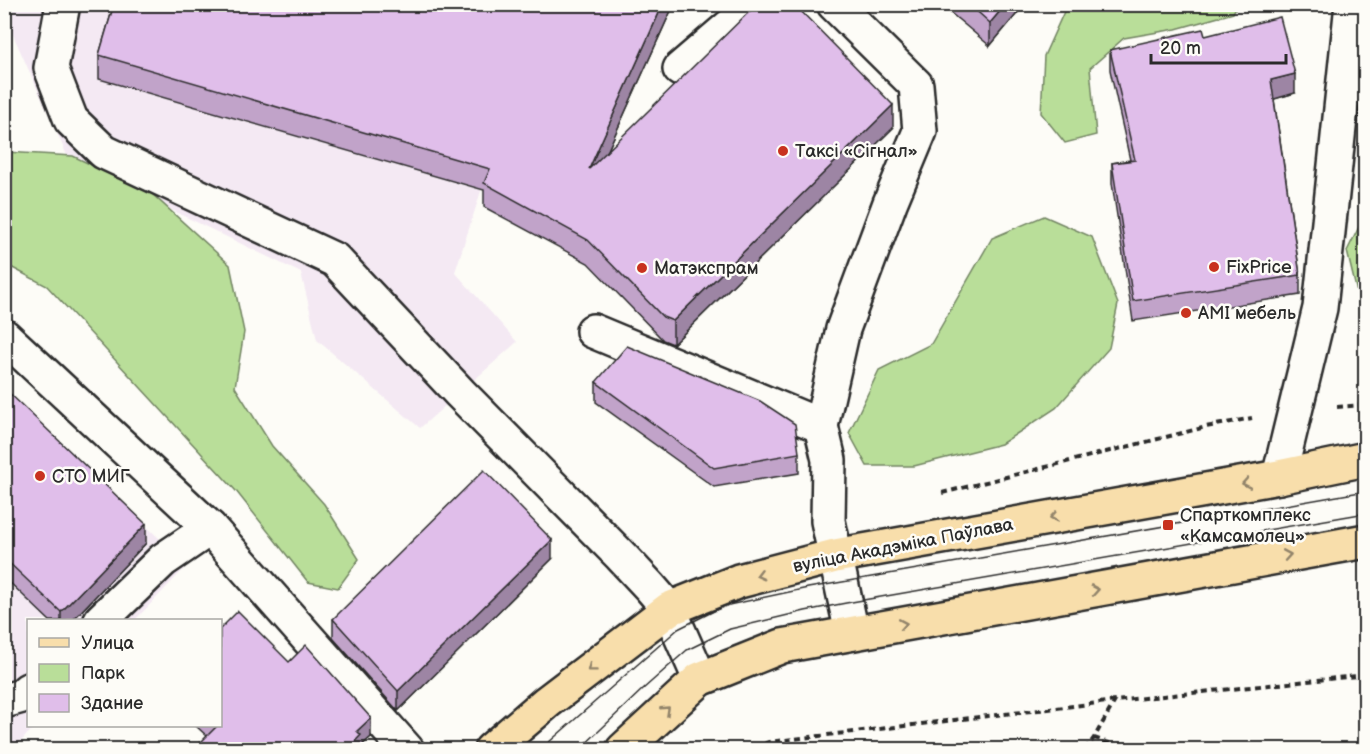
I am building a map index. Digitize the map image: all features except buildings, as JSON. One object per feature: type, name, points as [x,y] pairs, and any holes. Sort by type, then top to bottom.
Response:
[{"type":"main road","name":"вуліца Акадэміка Паўлава","points":[[491,750],[547,702],[669,609],[739,581],[835,556],[1279,477],[1365,459]]},
{"type":"main road","points":[[623,750],[700,679],[782,646],[1365,541]]},
{"type":"street","points":[[63,4],[51,68],[71,120],[104,152],[335,260],[460,393],[621,556],[669,609],[700,679]]},
{"type":"street","points":[[680,69],[756,4]]},
{"type":"street","points":[[834,4],[916,85],[920,131],[890,203],[843,329],[821,426],[829,460],[828,521],[852,633]]},
{"type":"street","points":[[1279,477],[1320,308],[1352,4]]},
{"type":"street","points":[[593,331],[821,426]]},
{"type":"street","points":[[4,336],[210,528],[407,750]]},
{"type":"street","points":[[102,619],[163,560],[210,528]]},
{"type":"street","points":[[4,701],[22,696],[27,691]]},
{"type":"path","points":[[745,750],[769,742],[1115,701],[1365,675]]},
{"type":"path","points":[[1085,750],[1115,701]]},
{"type":"path","points":[[1094,738],[1130,750]]},
{"type":"shaded area","points":[[4,5],[541,5],[455,272],[517,342],[420,428],[317,340],[301,273],[69,160],[5,17]]},
{"type":"shaded area","name":"СТО МИГ","points":[[4,394],[188,565],[136,619],[27,619],[27,727],[34,727],[13,750],[4,749]]},
{"type":"green space","points":[[1067,5],[1237,5],[1233,13],[1176,29],[1124,38],[1090,68],[1096,135],[1065,143],[1041,113],[1044,56]]},
{"type":"green space","points":[[5,152],[73,156],[152,194],[230,265],[244,332],[235,387],[272,446],[324,504],[359,559],[338,588],[308,582],[236,491],[47,286],[5,264]]},
{"type":"green space","points":[[1366,215],[1365,326],[1347,251]]},
{"type":"green space","points":[[1044,216],[1092,237],[1118,304],[1109,348],[1056,408],[1001,444],[914,466],[867,466],[849,433],[879,370],[931,344],[992,238]]},
{"type":"tram line","points":[[540,750],[678,629],[724,606],[808,588],[1366,491]]},
{"type":"tram line","points":[[579,750],[687,650],[730,629],[846,603],[1366,513]]},
{"type":"place","name":"Таксі «Сігнал»","points":[[783,151]]},
{"type":"place","name":"FixPrice","points":[[1214,267]]},
{"type":"place","name":"Матэкспрам","points":[[642,268]]},
{"type":"place","name":"AMI мебель","points":[[1186,313]]},
{"type":"place","name":"СТО МИГ","points":[[40,476]]},
{"type":"place","name":"Спарткомплекс «Камсамолец»","points":[[1168,525]]}]
